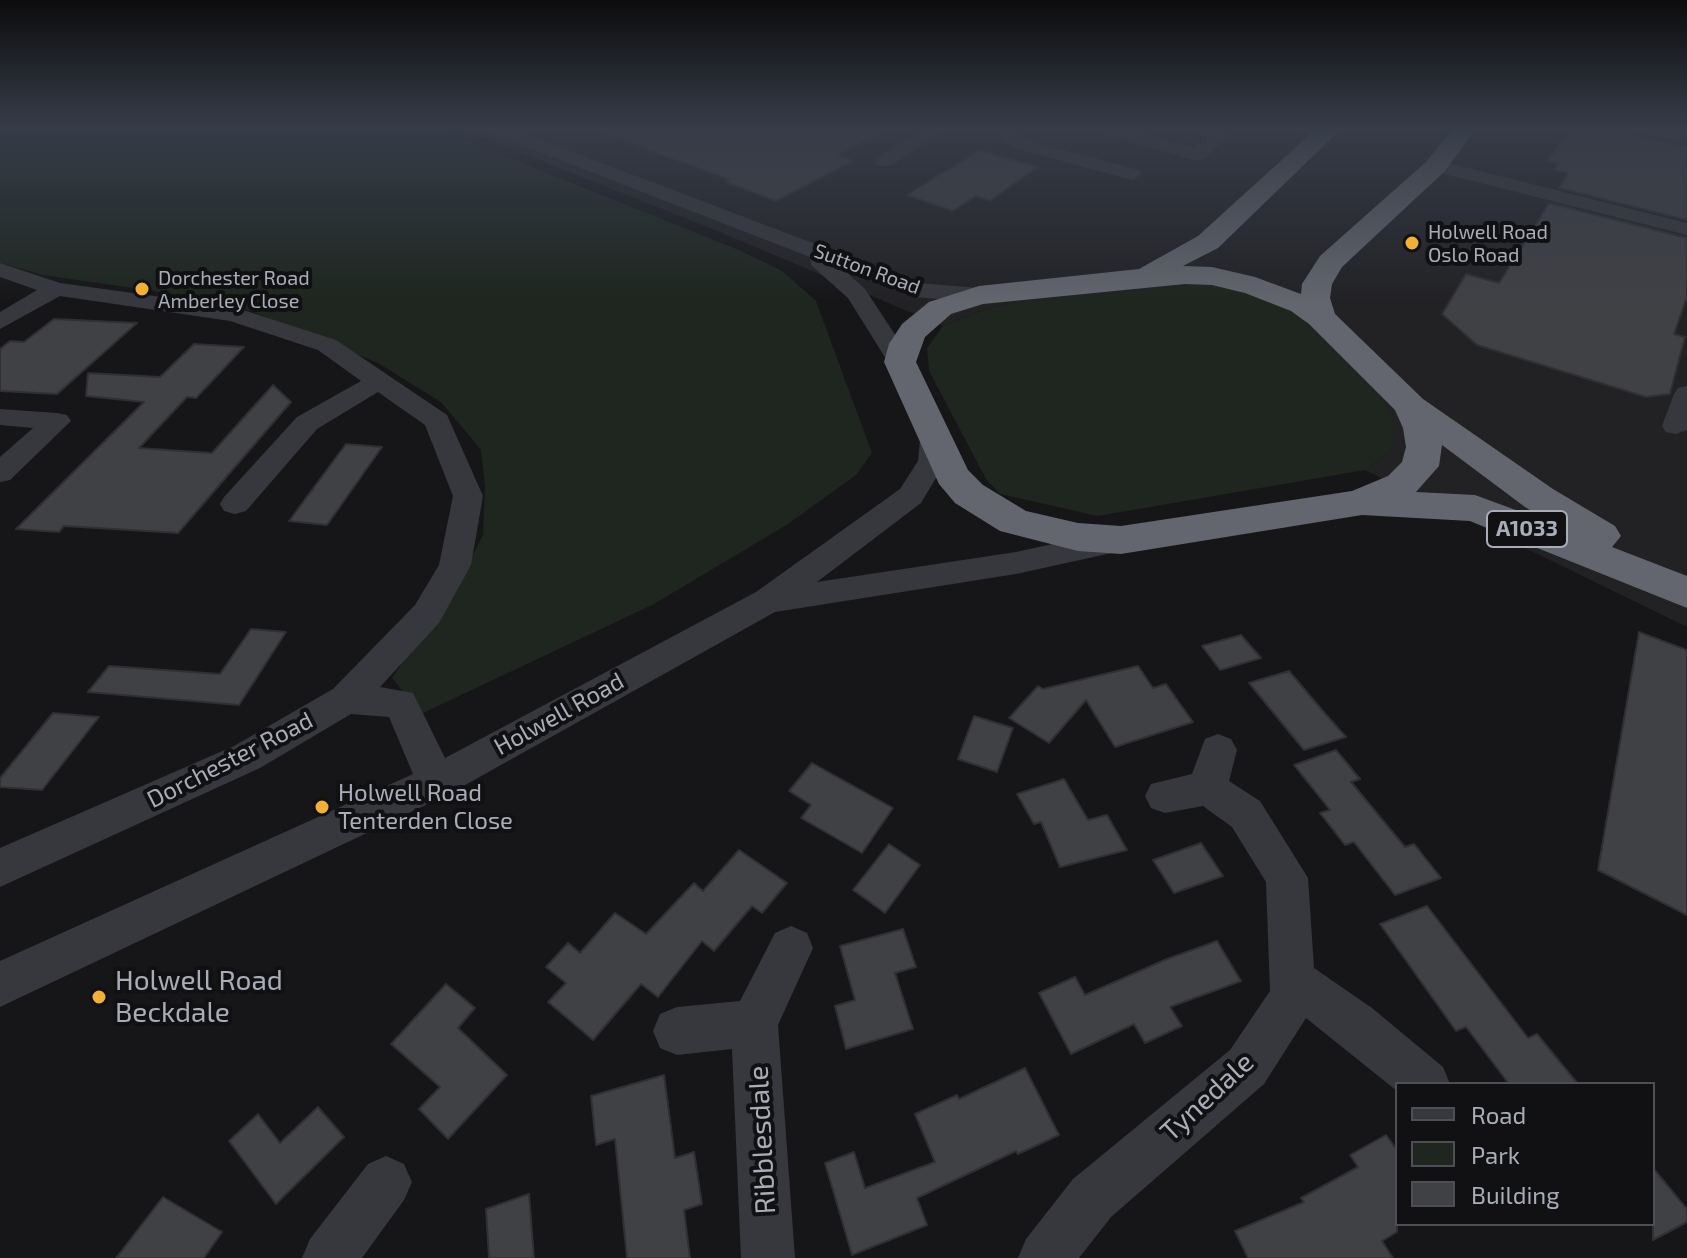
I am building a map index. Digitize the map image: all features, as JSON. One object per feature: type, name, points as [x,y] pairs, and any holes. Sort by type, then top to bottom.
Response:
[{"type":"highway","points":[[1142,277],[1208,242],[1268,186]]},
{"type":"highway","points":[[1320,317],[1315,298],[1317,284],[1330,262],[1414,186]]},
{"type":"highway","points":[[1185,275],[1233,280],[1276,294],[1320,317],[1411,406],[1423,437],[1420,466],[1401,485],[1359,503],[1121,540],[1078,537],[1014,522],[969,494],[952,475],[900,362],[905,344],[926,318],[940,308],[979,295],[1185,275]]},
{"type":"highway","name":"A1033","points":[[1411,406],[1539,498],[1687,590]]},
{"type":"highway","name":"A1033","points":[[1359,503],[1475,508],[1687,590]]},
{"type":"street","name":"Sutton Road","points":[[646,186],[914,290],[979,295]]},
{"type":"street","points":[[1515,186],[1687,229]]},
{"type":"street","name":"Sutton Road","points":[[802,245],[857,294],[900,362]]},
{"type":"street","name":"Dorchester Road","points":[[0,270],[56,289],[238,315],[327,345],[437,421],[468,496],[455,565],[427,614],[346,699],[247,757],[0,868]]},
{"type":"street","points":[[0,322],[56,289]]},
{"type":"street","points":[[235,504],[307,423],[381,380]]},
{"type":"street","points":[[1676,426],[1687,394]]},
{"type":"street","points":[[0,417],[57,421],[0,473]]},
{"type":"street","name":"Holwell Road","points":[[0,984],[435,782],[768,601],[911,496],[932,461],[934,440]]},
{"type":"street","points":[[768,601],[1016,563],[1121,540]]},
{"type":"street","points":[[346,699],[400,703],[415,730],[435,782]]},
{"type":"street","name":"Tynedale","points":[[1045,1258],[1092,1198],[1247,1067],[1293,997],[1287,878],[1246,814],[1197,778]]},
{"type":"street","name":"Ribblesdale","points":[[768,1258],[754,1023],[791,948]]},
{"type":"street","points":[[1292,980],[1355,1025],[1424,1082]]},
{"type":"street","points":[[677,1031],[754,1023]]},
{"type":"street","points":[[329,1258],[386,1182]]},
{"type":"shaded area","points":[[604,186],[1687,186],[1687,627],[1365,470],[1390,452],[1395,432],[1008,304],[943,326]]},
{"type":"green space","points":[[0,186],[579,186],[741,251],[782,271],[816,301],[872,453],[856,475],[788,524],[654,604],[421,714],[392,678],[458,584],[483,535],[485,486],[481,450],[441,402],[378,363],[251,311],[154,291],[43,275],[0,263]]},
{"type":"green space","points":[[1203,284],[1236,288],[1264,297],[1295,313],[1385,403],[1396,432],[1390,452],[1365,470],[1098,516],[1000,494],[986,479],[929,371],[927,348],[943,326],[1008,304]]},
{"type":"building","points":[[735,186],[806,186],[776,201]]},
{"type":"building","points":[[921,186],[1012,186],[990,201],[976,196],[953,211],[906,195]]},
{"type":"building","points":[[1687,186],[1687,220],[1559,188]]},
{"type":"building","points":[[1549,203],[1687,238],[1687,297],[1674,334],[1685,337],[1670,394],[1646,397],[1477,345],[1442,314],[1466,274],[1499,283]]},
{"type":"building","points":[[54,319],[137,323],[57,394],[0,391],[0,349],[10,341],[24,342]]},
{"type":"building","points":[[194,344],[244,347],[196,398],[187,397],[139,448],[212,453],[273,385],[291,402],[178,533],[64,526],[59,532],[16,529],[144,402],[86,396],[88,373],[160,377]]},
{"type":"building","points":[[346,444],[382,447],[327,525],[289,521]]},
{"type":"building","points":[[251,629],[286,632],[239,705],[88,692],[109,666],[220,674]]},
{"type":"building","points":[[1639,632],[1687,650],[1687,915],[1598,870]]},
{"type":"building","points":[[1241,635],[1261,658],[1220,670],[1202,646]]},
{"type":"building","points":[[1138,666],[1153,688],[1166,684],[1193,722],[1115,747],[1086,700],[1049,743],[1009,718],[1038,686],[1043,689]]},
{"type":"building","points":[[1289,671],[1346,737],[1304,750],[1249,683]]},
{"type":"building","points":[[53,713],[99,717],[42,790],[0,787],[0,778]]},
{"type":"building","points":[[974,716],[1013,728],[997,772],[958,759]]},
{"type":"building","points":[[1336,750],[1360,779],[1351,782],[1405,847],[1414,844],[1441,878],[1395,895],[1354,842],[1345,845],[1320,813],[1330,810],[1294,765]]},
{"type":"building","points":[[812,763],[893,808],[862,853],[801,818],[811,805],[789,791]]},
{"type":"building","points":[[1064,779],[1088,820],[1107,815],[1127,850],[1060,867],[1041,822],[1034,824],[1017,794]]},
{"type":"building","points":[[1201,843],[1223,876],[1174,893],[1153,860]]},
{"type":"building","points":[[889,844],[920,865],[885,913],[853,890]]},
{"type":"building","points":[[739,850],[787,883],[762,913],[752,906],[714,951],[702,941],[658,997],[641,984],[593,1040],[548,1002],[566,983],[546,967],[568,943],[580,953],[615,913],[646,934],[694,883],[703,891]]},
{"type":"building","points":[[1427,906],[1528,1038],[1537,1034],[1576,1082],[1507,1082],[1466,1027],[1456,1031],[1380,924]]},
{"type":"building","points":[[903,929],[916,967],[895,973],[913,1029],[846,1049],[835,1006],[855,1000],[840,946]]},
{"type":"building","points":[[1217,941],[1241,981],[1170,1007],[1182,1026],[1145,1043],[1134,1024],[1071,1054],[1039,993],[1075,977],[1085,995]]},
{"type":"building","points":[[446,984],[475,1008],[458,1028],[507,1075],[448,1139],[419,1109],[440,1087],[391,1044]]},
{"type":"building","points":[[1025,1068],[1059,1135],[1018,1154],[1016,1151],[917,1198],[927,1225],[852,1255],[825,1163],[854,1152],[865,1188],[935,1162],[915,1114],[957,1095],[959,1099]]},
{"type":"building","points":[[664,1075],[675,1158],[694,1152],[702,1204],[684,1210],[690,1258],[627,1258],[615,1139],[596,1145],[591,1096]]},
{"type":"building","points":[[318,1107],[344,1137],[276,1204],[229,1141],[258,1114],[280,1143]]},
{"type":"building","points":[[1386,1135],[1395,1147],[1397,1232],[1382,1241],[1393,1258],[1248,1258],[1235,1231],[1304,1202],[1301,1198],[1358,1167],[1350,1155]]},
{"type":"building","points":[[1655,1170],[1687,1209],[1687,1222],[1653,1240]]},
{"type":"building","points":[[529,1194],[534,1258],[489,1258],[486,1209]]},
{"type":"building","points":[[163,1197],[222,1232],[204,1258],[116,1258]]},
{"type":"place","name":"Holwell Road Oslo Road","points":[[1412,243]]},
{"type":"place","name":"Dorchester Road Amberley Close","points":[[142,289]]},
{"type":"place","name":"Holwell Road Tenterden Close","points":[[322,807]]},
{"type":"place","name":"Holwell Road Beckdale","points":[[99,997]]}]
